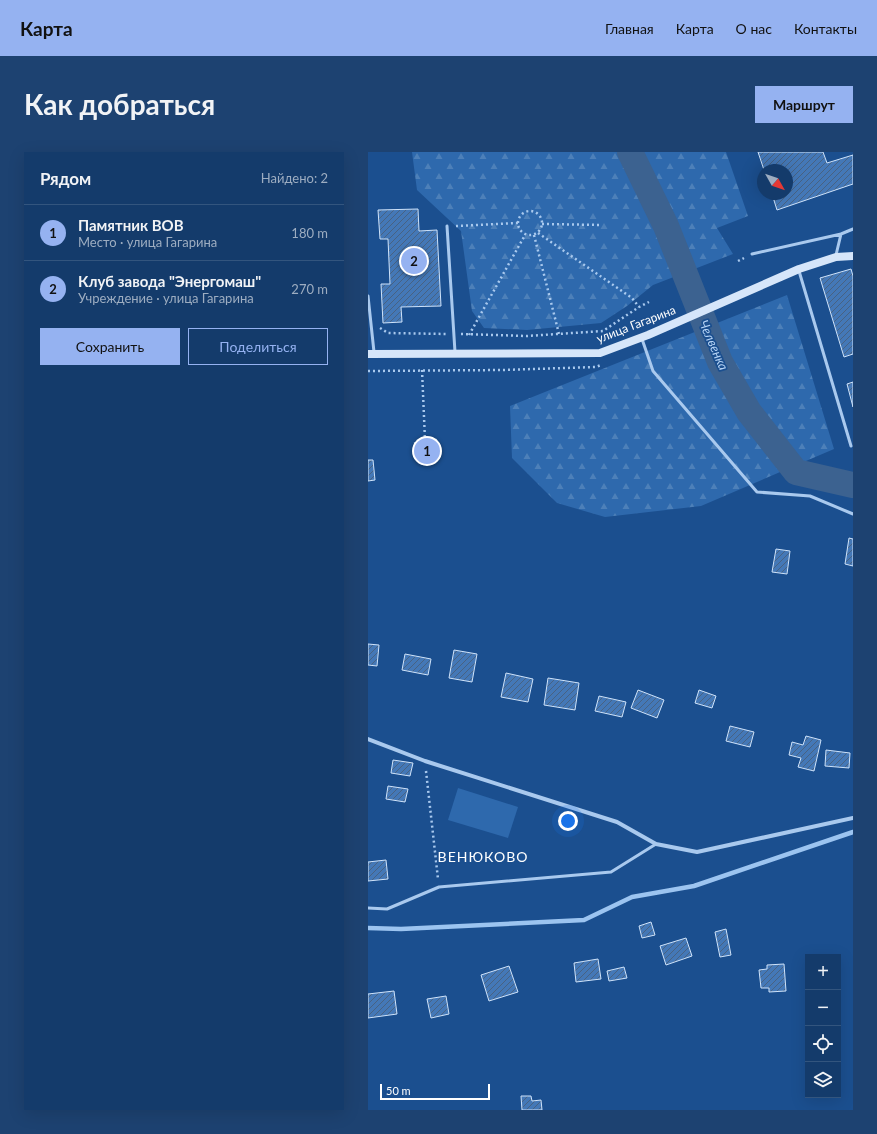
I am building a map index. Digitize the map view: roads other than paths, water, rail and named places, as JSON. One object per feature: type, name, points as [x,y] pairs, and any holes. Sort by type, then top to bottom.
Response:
[{"type":"main road","name":"улица Гагарина","points":[[371,354],[600,353],[645,336],[799,269],[836,257],[853,256]]},
{"type":"street","points":[[368,739],[425,761],[617,822],[656,844],[696,852],[853,818]]},
{"type":"lane","points":[[447,226],[456,354]]},
{"type":"lane","points":[[752,254],[842,234],[853,229]]},
{"type":"lane","points":[[836,257],[842,234]]},
{"type":"lane","points":[[799,269],[851,446]]},
{"type":"lane","points":[[368,296],[371,354]]},
{"type":"lane","points":[[645,336],[653,371],[757,492],[810,496],[853,514]]},
{"type":"lane","points":[[368,908],[387,909],[438,887],[611,872],[656,844]]},
{"type":"waterway","name":"Челвенка","points":[[630,152],[666,226],[720,362],[749,412],[796,472],[853,485]]},
{"type":"waterway","points":[[368,928],[401,929],[584,920],[632,897],[694,886],[853,832]]},
{"type":"place","name":"Клуб завода \"Энергомаш\"","points":[[414,261]]},
{"type":"place","name":"Памятник ВОВ","points":[[427,451]]},
{"type":"district","name":"ВЕНЮКОВО","points":[[483,856]]}]
